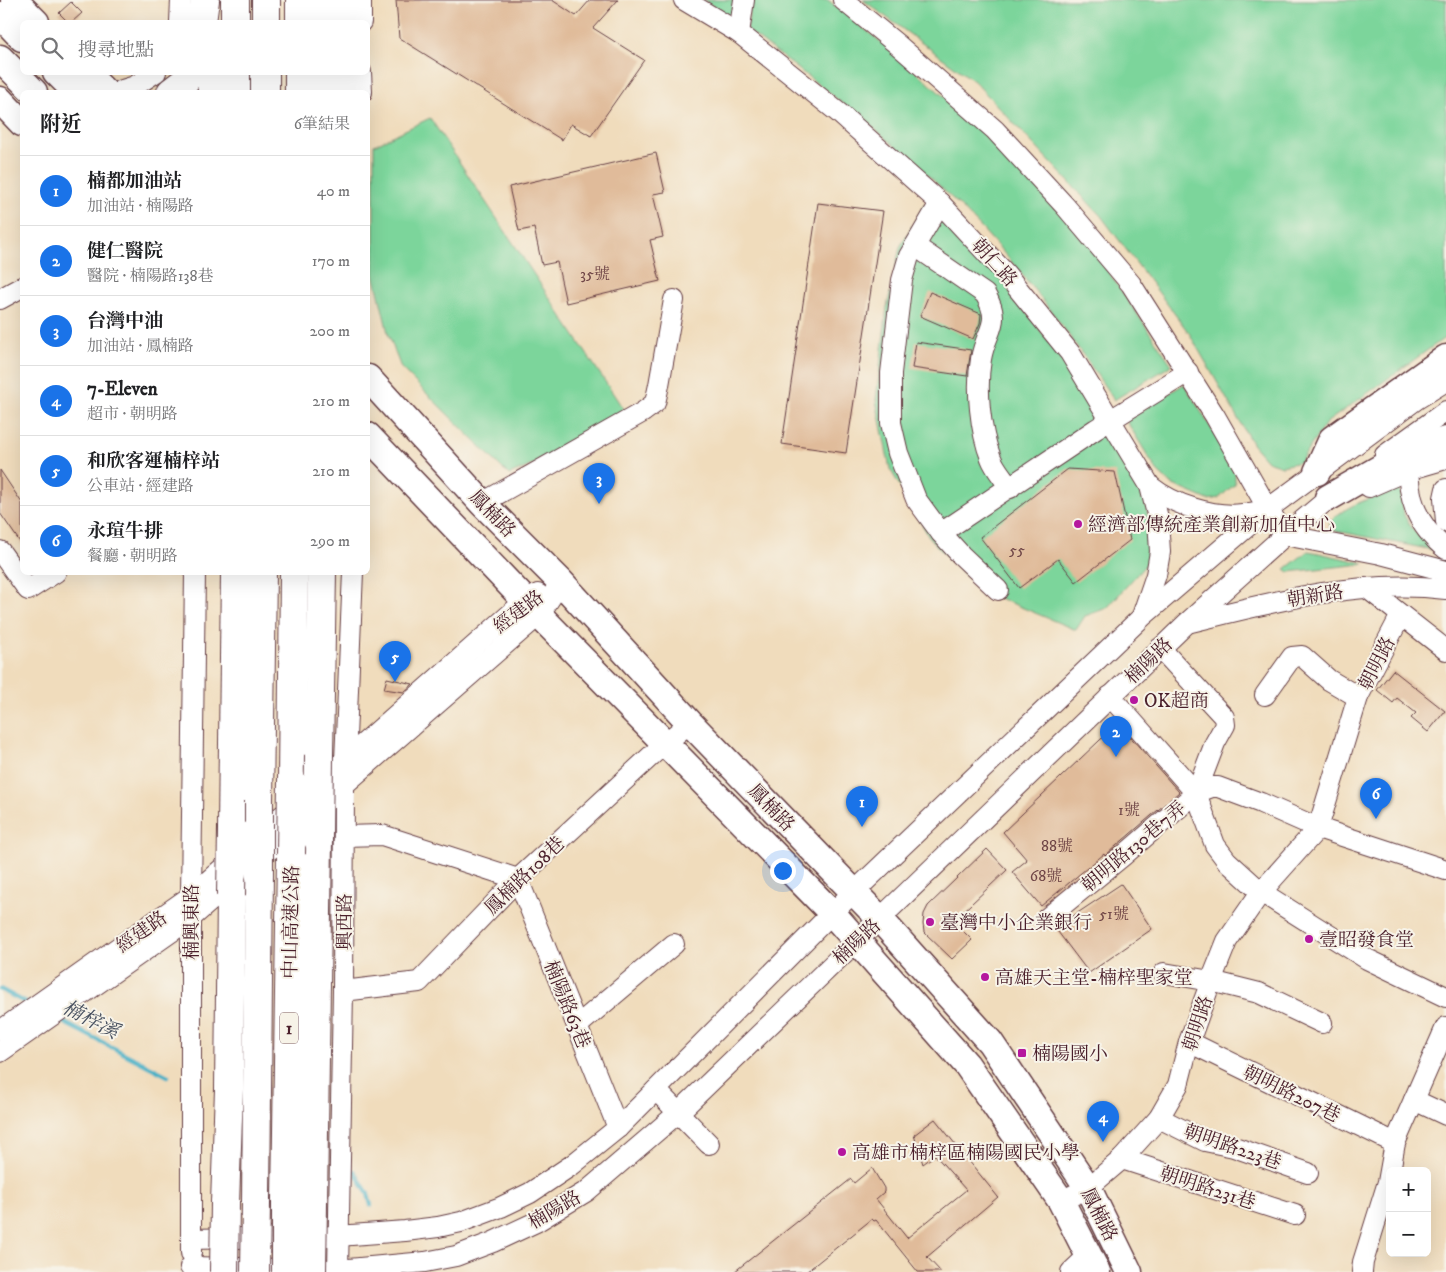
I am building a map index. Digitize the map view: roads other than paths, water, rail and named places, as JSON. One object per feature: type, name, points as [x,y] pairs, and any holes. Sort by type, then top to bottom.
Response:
[{"type":"highway","points":[[202,20],[205,0]]},
{"type":"highway","points":[[214,0],[214,20]]},
{"type":"highway","points":[[235,0],[235,20]]},
{"type":"highway","points":[[266,0],[266,20]]},
{"type":"highway","points":[[300,0],[300,20]]},
{"type":"highway","points":[[325,0],[325,20]]},
{"type":"highway","points":[[345,0],[345,20]]},
{"type":"highway","points":[[174,90],[190,75]]},
{"type":"highway","points":[[212,75],[212,90]]},
{"type":"highway","points":[[236,75],[236,90]]},
{"type":"highway","points":[[265,75],[265,90]]},
{"type":"highway","points":[[299,75],[299,90]]},
{"type":"highway","points":[[326,75],[326,90]]},
{"type":"highway","points":[[346,75],[346,90]]},
{"type":"highway","points":[[224,1272],[229,1090],[235,575]]},
{"type":"highway","name":"中山高速公路","points":[[255,1272],[262,575]]},
{"type":"highway","name":"中山高速公路","points":[[286,1272],[313,1202],[291,854],[294,575]]},
{"type":"highway","points":[[322,575],[319,755],[331,838],[313,1202],[340,1271]]},
{"type":"main road","points":[[14,0],[34,20]]},
{"type":"main road","points":[[0,15],[20,36]]},
{"type":"main road","points":[[0,58],[32,90]]},
{"type":"main road","points":[[59,75],[74,90]]},
{"type":"main road","points":[[89,75],[103,90]]},
{"type":"main road","points":[[0,100],[20,121]]},
{"type":"main road","points":[[1317,472],[1332,439],[1446,358]]},
{"type":"main road","name":"鳳楠路","points":[[370,380],[482,503],[561,582],[690,723],[880,919],[990,1042],[1088,1188],[1129,1272]]},
{"type":"main road","points":[[1328,498],[1408,453],[1442,423]]},
{"type":"main road","name":"鳳楠路","points":[[370,438],[532,608],[832,912],[967,1065],[1061,1200],[1086,1266]]},
{"type":"street","points":[[180,20],[181,0]]},
{"type":"street","points":[[361,0],[361,20]]},
{"type":"street","name":"朝仁路","points":[[684,0],[739,33],[839,113],[940,203],[1006,274],[1070,354],[1109,422],[1150,486],[1158,518],[1160,552],[1156,575],[1142,617]]},
{"type":"street","points":[[739,33],[744,0]]},
{"type":"street","points":[[842,0],[898,45],[995,130],[1131,284],[1215,416],[1285,535],[1381,554],[1446,571]]},
{"type":"street","points":[[122,90],[135,86],[152,75]]},
{"type":"street","points":[[361,75],[362,90]]},
{"type":"street","points":[[940,203],[909,256],[902,280],[891,373],[891,423],[898,453],[916,499],[941,533],[998,590]]},
{"type":"street","points":[[915,246],[985,294],[990,303],[994,320],[980,360],[979,401],[984,436],[991,459],[1010,488]]},
{"type":"street","points":[[0,299],[20,288]]},
{"type":"street","points":[[482,503],[643,412],[655,403],[674,300]]},
{"type":"street","points":[[941,533],[1188,372]]},
{"type":"street","name":"楠陽路","points":[[190,1239],[338,1236],[438,1227],[461,1222],[501,1207],[530,1192],[572,1165],[618,1128],[832,912],[1142,617],[1268,509],[1417,399],[1446,380]]},
{"type":"street","points":[[1285,535],[1327,508],[1382,480],[1408,453]]},
{"type":"street","points":[[1408,453],[1446,459]]},
{"type":"street","points":[[1408,453],[1413,501],[1418,518],[1427,532],[1446,549]]},
{"type":"street","points":[[1150,486],[1163,496],[1187,507],[1242,515],[1268,509]]},
{"type":"street","points":[[1446,489],[1444,498],[1446,522]]},
{"type":"street","name":"楠陽路","points":[[190,1270],[340,1271],[426,1267],[493,1242],[536,1222],[564,1206],[587,1190],[678,1113],[856,939],[880,919],[1160,648],[1328,498]]},
{"type":"street","points":[[0,551],[28,590],[51,575]]},
{"type":"street","name":"楠興東路","points":[[190,1270],[191,896],[195,575]]},
{"type":"street","name":"興西路","points":[[340,1271],[338,1236],[313,1202],[340,1150],[343,991],[331,838],[344,785],[354,575]]},
{"type":"street","name":"經建路","points":[[75,987],[191,918],[344,785],[561,582]]},
{"type":"street","name":"朝新路","points":[[1187,623],[1268,603],[1367,588],[1416,586],[1446,589]]},
{"type":"street","points":[[1367,588],[1446,650]]},
{"type":"street","name":"經建路","points":[[1,1044],[191,896],[346,759],[532,608]]},
{"type":"street","name":"朝明路","points":[[1061,1200],[1088,1188],[1122,1158],[1159,1118],[1178,1086],[1189,1042],[1227,941],[1262,892],[1318,828],[1358,697],[1401,615]]},
{"type":"street","points":[[1160,648],[1224,717],[1225,725],[1214,743],[1196,793]]},
{"type":"street","points":[[1265,695],[1292,657],[1297,655],[1302,656],[1329,680],[1358,697]]},
{"type":"street","points":[[1110,696],[1196,793],[1215,845],[1227,861],[1262,892],[1367,959],[1446,997]]},
{"type":"street","name":"鳳楠路108巷","points":[[343,991],[418,982],[518,879],[665,743],[690,723]]},
{"type":"street","points":[[1196,793],[1212,787],[1218,787],[1261,803],[1318,828],[1446,870]]},
{"type":"street","name":"朝明路130巷7弄","points":[[1046,918],[1124,855],[1196,793]]},
{"type":"street","points":[[331,838],[382,835],[518,879]]},
{"type":"street","name":"楠陽路63巷","points":[[518,879],[618,1128]]},
{"type":"street","points":[[577,1026],[674,944]]},
{"type":"street","points":[[1164,973],[1211,981],[1259,993],[1322,1023]]},
{"type":"street","points":[[1362,1272],[1363,1262],[1388,1182],[1395,1143],[1446,1027]]},
{"type":"street","name":"朝明路207巷","points":[[1189,1042],[1395,1143]]},
{"type":"street","points":[[656,1090],[709,1144]]},
{"type":"street","points":[[1414,1100],[1446,1114]]},
{"type":"street","name":"朝明路223巷","points":[[1159,1118],[1205,1140],[1234,1147],[1308,1173]]},
{"type":"street","name":"朝明路231巷","points":[[1122,1158],[1295,1215]]},
{"type":"waterway","name":"楠梓溪","points":[[0,989],[28,1004]]},
{"type":"waterway","name":"楠梓溪","points":[[57,1019],[168,1076]]},
{"type":"waterway","name":"楠梓溪","points":[[354,1171],[368,1194],[371,1205]]},
{"type":"place","name":"台灣中油","points":[[599,504]]},
{"type":"place","name":"經濟部傳統產業創新加值中心","points":[[1078,524]]},
{"type":"place","name":"和欣客運楠梓站","points":[[395,682]]},
{"type":"place","name":"OK超商","points":[[1134,700]]},
{"type":"place","name":"健仁醫院","points":[[1116,757]]},
{"type":"place","name":"永瑄牛排","points":[[1376,819]]},
{"type":"place","name":"楠都加油站","points":[[862,827]]},
{"type":"place","name":"臺灣中小企業銀行","points":[[930,922]]},
{"type":"place","name":"壹昭發食堂","points":[[1309,939]]},
{"type":"place","name":"高雄天主堂-楠梓聖家堂","points":[[985,977]]},
{"type":"place","name":"楠陽國小","points":[[1022,1053]]},
{"type":"place","name":"7-Eleven","points":[[1103,1142]]},
{"type":"place","name":"高雄市楠梓區楠陽國民小學","points":[[842,1152]]}]
